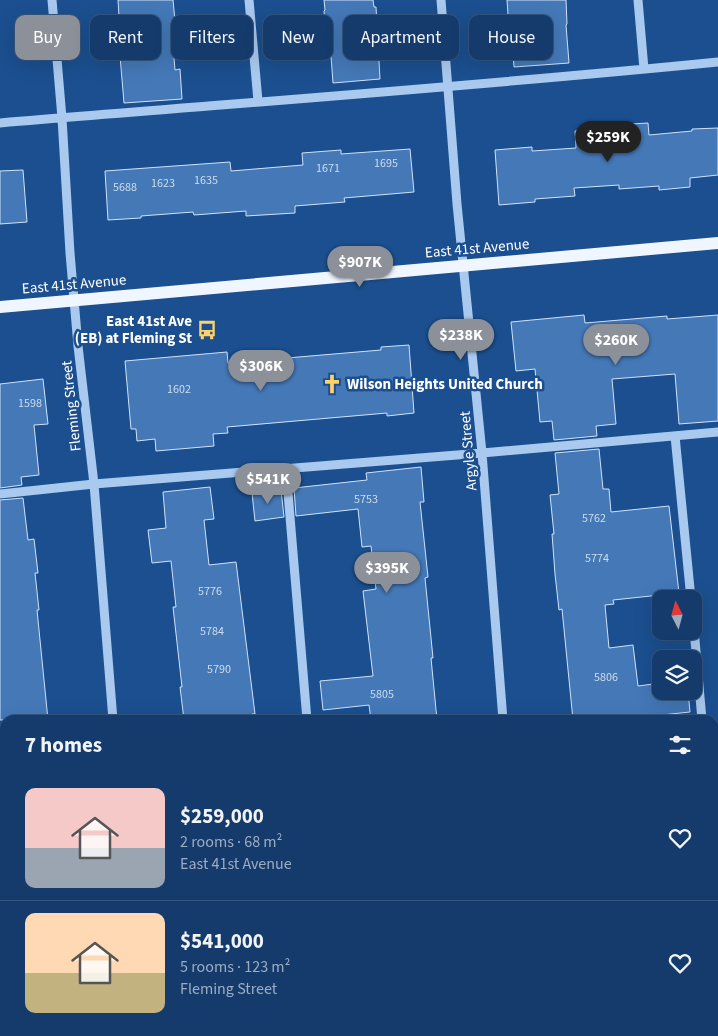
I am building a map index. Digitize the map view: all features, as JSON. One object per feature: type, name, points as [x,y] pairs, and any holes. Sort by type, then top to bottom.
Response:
[{"type":"main road","name":"East 41st Avenue","points":[[0,307],[718,243]]},
{"type":"street","name":"Fleming Street","points":[[52,0],[74,300],[94,484],[113,715]]},
{"type":"street","points":[[249,0],[258,101]]},
{"type":"street","name":"Argyle Street","points":[[441,0],[482,453],[503,715]]},
{"type":"street","points":[[638,0],[644,69]]},
{"type":"street","points":[[0,123],[448,87],[718,62]]},
{"type":"street","points":[[0,494],[94,484],[718,432]]},
{"type":"street","points":[[674,436],[690,590]]},
{"type":"street","points":[[286,469],[307,715]]},
{"type":"street","points":[[695,640],[702,715]]},
{"type":"building","points":[[118,0],[173,0],[174,15],[171,15],[171,60],[174,60],[175,70],[180,69],[182,99],[124,103],[120,60],[161,60],[161,15],[119,15]]},
{"type":"building","points":[[324,0],[373,0],[376,15],[343,15],[343,60],[379,60],[380,79],[333,83],[331,60],[333,60],[333,15],[324,15]]},
{"type":"building","points":[[507,0],[566,0],[569,63],[514,67],[513,60],[553,60],[553,15],[508,15]]},
{"type":"building","points":[[648,123],[649,135],[692,131],[692,129],[718,128],[718,175],[690,178],[690,187],[659,190],[659,186],[619,189],[619,185],[574,188],[575,196],[535,199],[535,202],[499,205],[495,150],[532,147],[532,151],[576,148],[575,131],[615,128],[614,125]]},
{"type":"building","points":[[410,149],[414,192],[344,198],[345,202],[295,206],[295,213],[246,216],[246,211],[194,215],[193,212],[108,220],[105,171],[230,162],[231,171],[303,165],[302,153],[341,150],[341,154]]},
{"type":"building","points":[[23,170],[27,222],[0,224],[0,171]]},
{"type":"building","points":[[584,315],[585,323],[667,316],[667,319],[718,315],[718,421],[679,424],[675,374],[612,379],[616,424],[596,426],[597,436],[554,440],[552,421],[540,422],[535,369],[516,371],[511,322]]},
{"type":"building","points":[[409,345],[414,413],[387,416],[387,413],[227,427],[228,433],[213,434],[214,446],[156,451],[155,439],[137,441],[136,429],[131,429],[125,361],[227,352],[228,363],[381,350],[381,347]]},
{"type":"building","points":[[43,379],[48,424],[34,425],[39,475],[21,477],[22,485],[0,488],[0,384]]},
{"type":"building","points":[[599,449],[603,489],[609,489],[611,512],[669,506],[679,590],[652,590],[652,596],[613,600],[614,604],[605,605],[609,648],[633,645],[638,686],[652,684],[652,700],[689,700],[690,712],[662,715],[573,715],[562,609],[559,610],[552,534],[554,534],[550,495],[559,494],[555,453]]},
{"type":"building","points":[[421,467],[424,502],[420,502],[428,577],[425,578],[437,715],[370,715],[369,705],[323,710],[320,681],[373,676],[363,591],[376,589],[371,546],[362,547],[358,509],[296,516],[294,488],[367,480],[366,473]]},
{"type":"building","points":[[210,487],[214,519],[204,520],[209,565],[236,562],[255,714],[183,715],[173,607],[176,607],[171,561],[152,563],[148,530],[166,528],[163,492]]},
{"type":"building","points":[[281,490],[284,517],[255,521],[252,493]]},
{"type":"building","points":[[23,498],[28,540],[34,539],[38,573],[35,573],[39,610],[37,610],[48,715],[0,715],[0,500]]},
{"type":"place","name":"East 41st Ave (EB) at Fleming St","points":[[207,330]]},
{"type":"place","name":"Wilson Heights United Church","points":[[332,384]]}]
